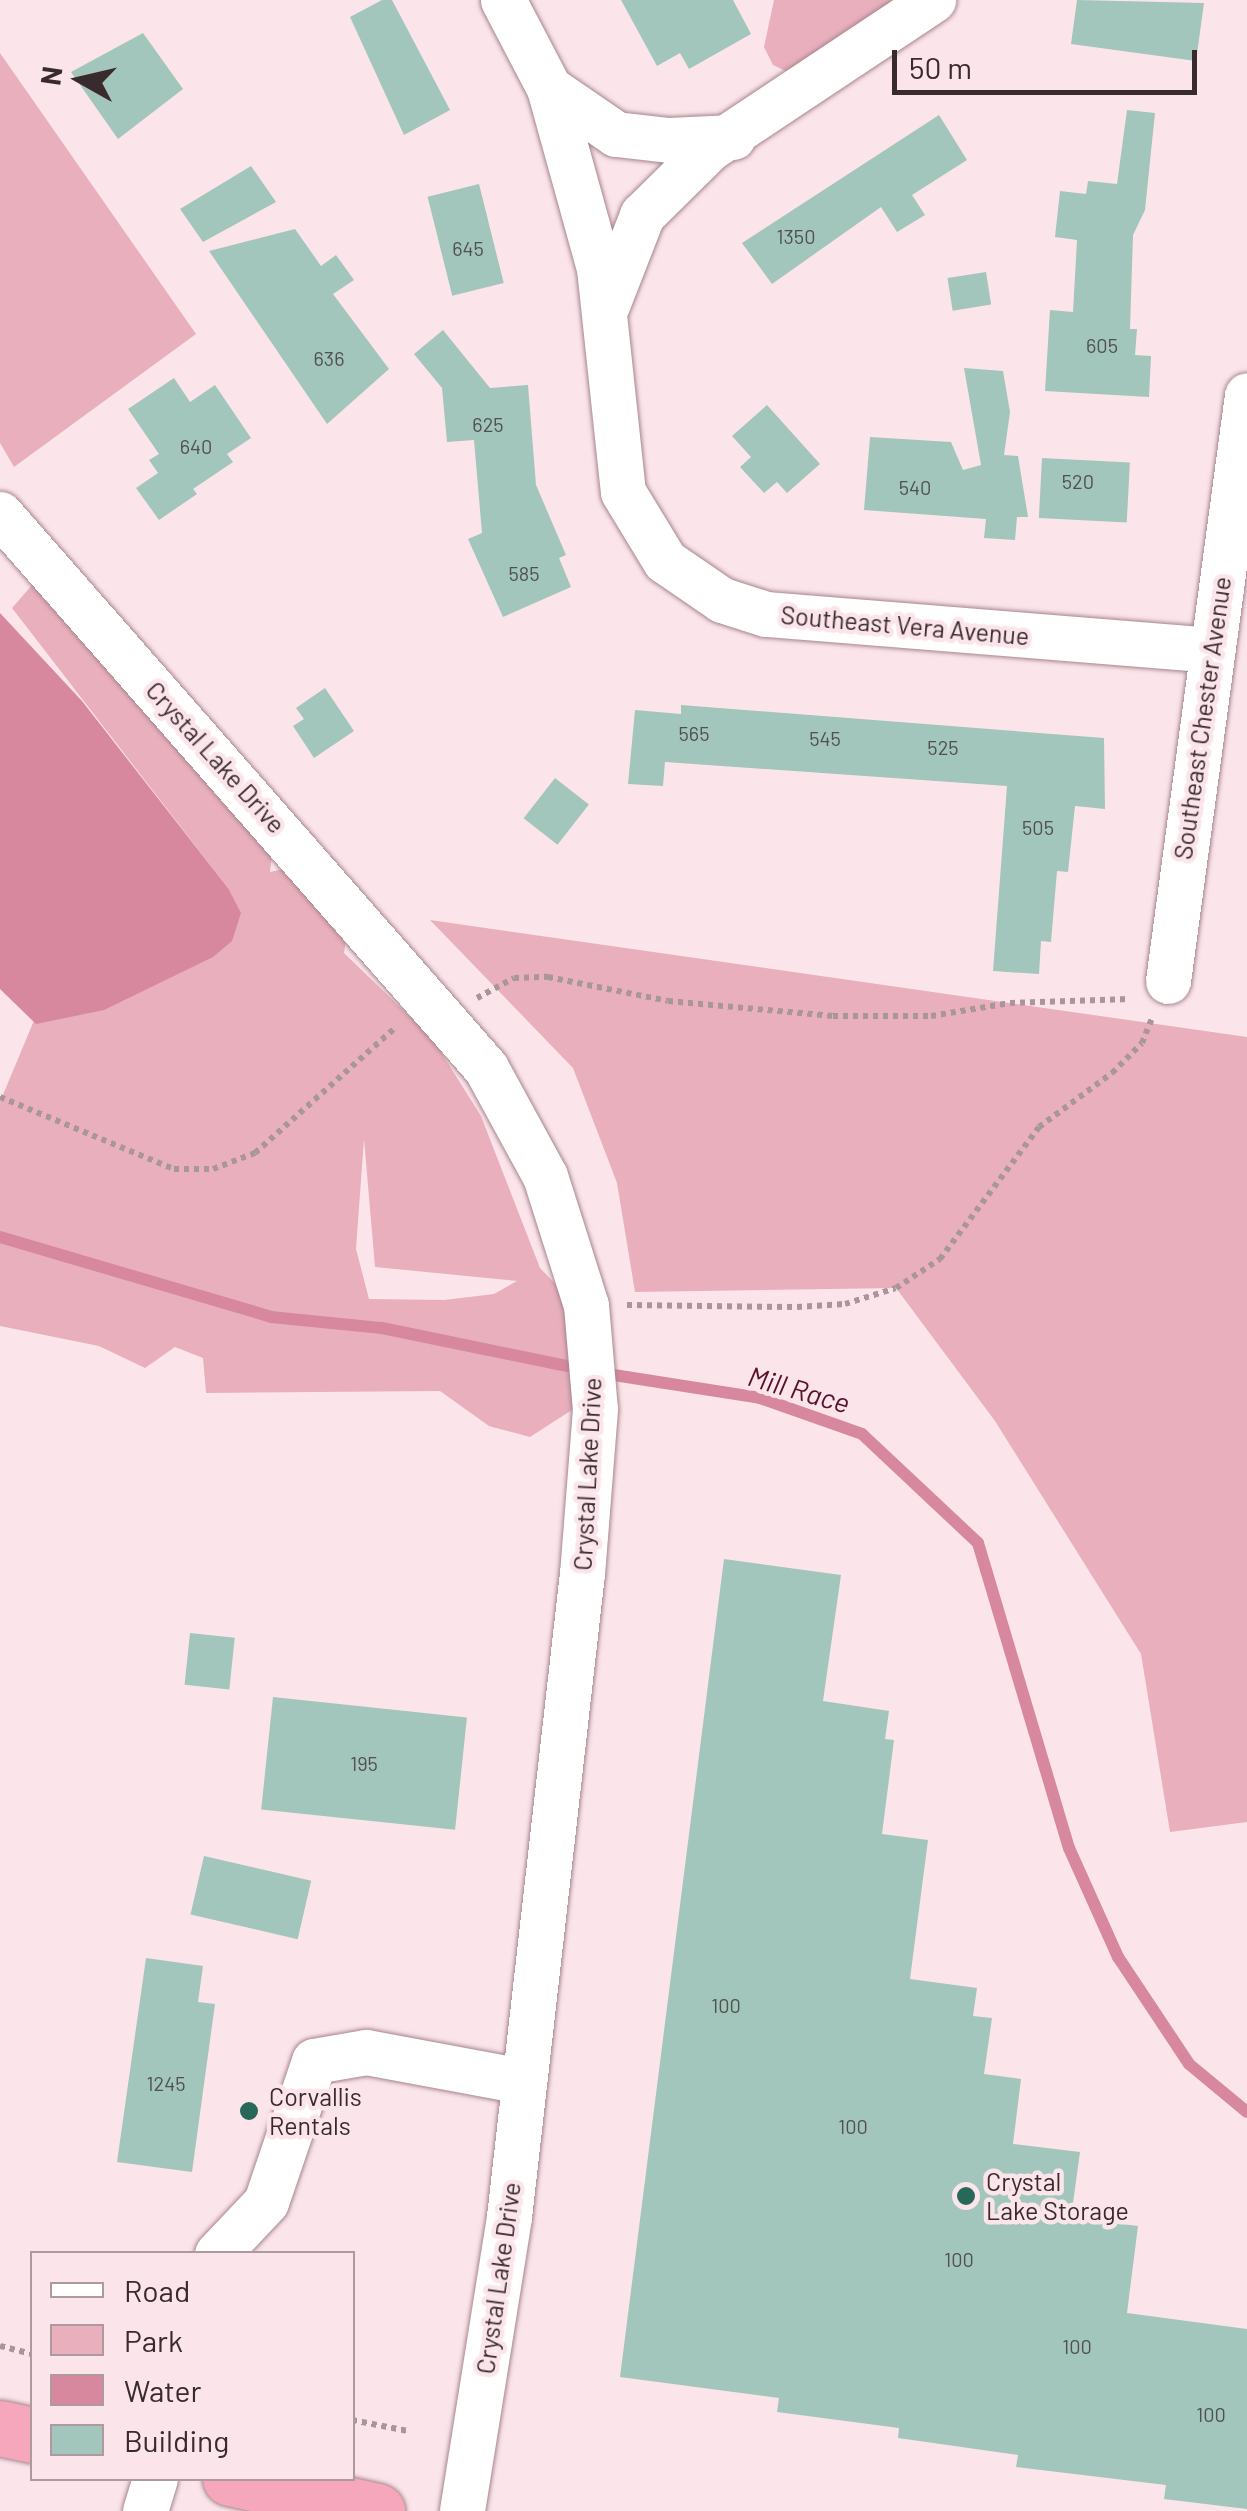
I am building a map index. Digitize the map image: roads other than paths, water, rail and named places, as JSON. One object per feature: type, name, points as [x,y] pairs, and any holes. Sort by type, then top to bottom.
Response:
[{"type":"highway","points":[[0,2428],[30,2435]]},
{"type":"highway","points":[[243,2481],[377,2511]]},
{"type":"street","name":"Southeast Vera Avenue","points":[[503,0],[549,88],[607,305],[615,459],[623,492],[665,561],[722,600],[766,614],[1212,650]]},
{"type":"street","points":[[607,305],[642,215],[710,148],[733,137],[933,0]]},
{"type":"street","points":[[549,88],[616,134],[668,140],[733,137]]},
{"type":"street","name":"Southeast Chester Avenue","points":[[1168,981],[1247,395]]},
{"type":"street","name":"Crystal Lake Drive","points":[[0,514],[438,1008],[522,1128],[566,1228],[588,1319],[595,1409],[566,1725],[508,2217],[462,2511]]},
{"type":"street","points":[[220,2251],[266,2202],[314,2060],[366,2052],[522,2081]]},
{"type":"street","points":[[145,2511],[153,2481]]},
{"type":"water","points":[[0,613],[82,701],[228,888],[241,913],[232,941],[213,957],[104,1010],[36,1024],[0,989]]},
{"type":"waterway","name":"Mill Race","points":[[0,1237],[271,1317],[382,1328],[581,1369]]},
{"type":"waterway","name":"Mill Race","points":[[601,1373],[760,1398],[862,1434],[978,1543],[1069,1848],[1118,1957],[1189,2064],[1247,2112]]},
{"type":"place","name":"Corvallis Rentals","points":[[249,2111]]},
{"type":"place","name":"Crystal Lake Storage","points":[[966,2196]]}]
